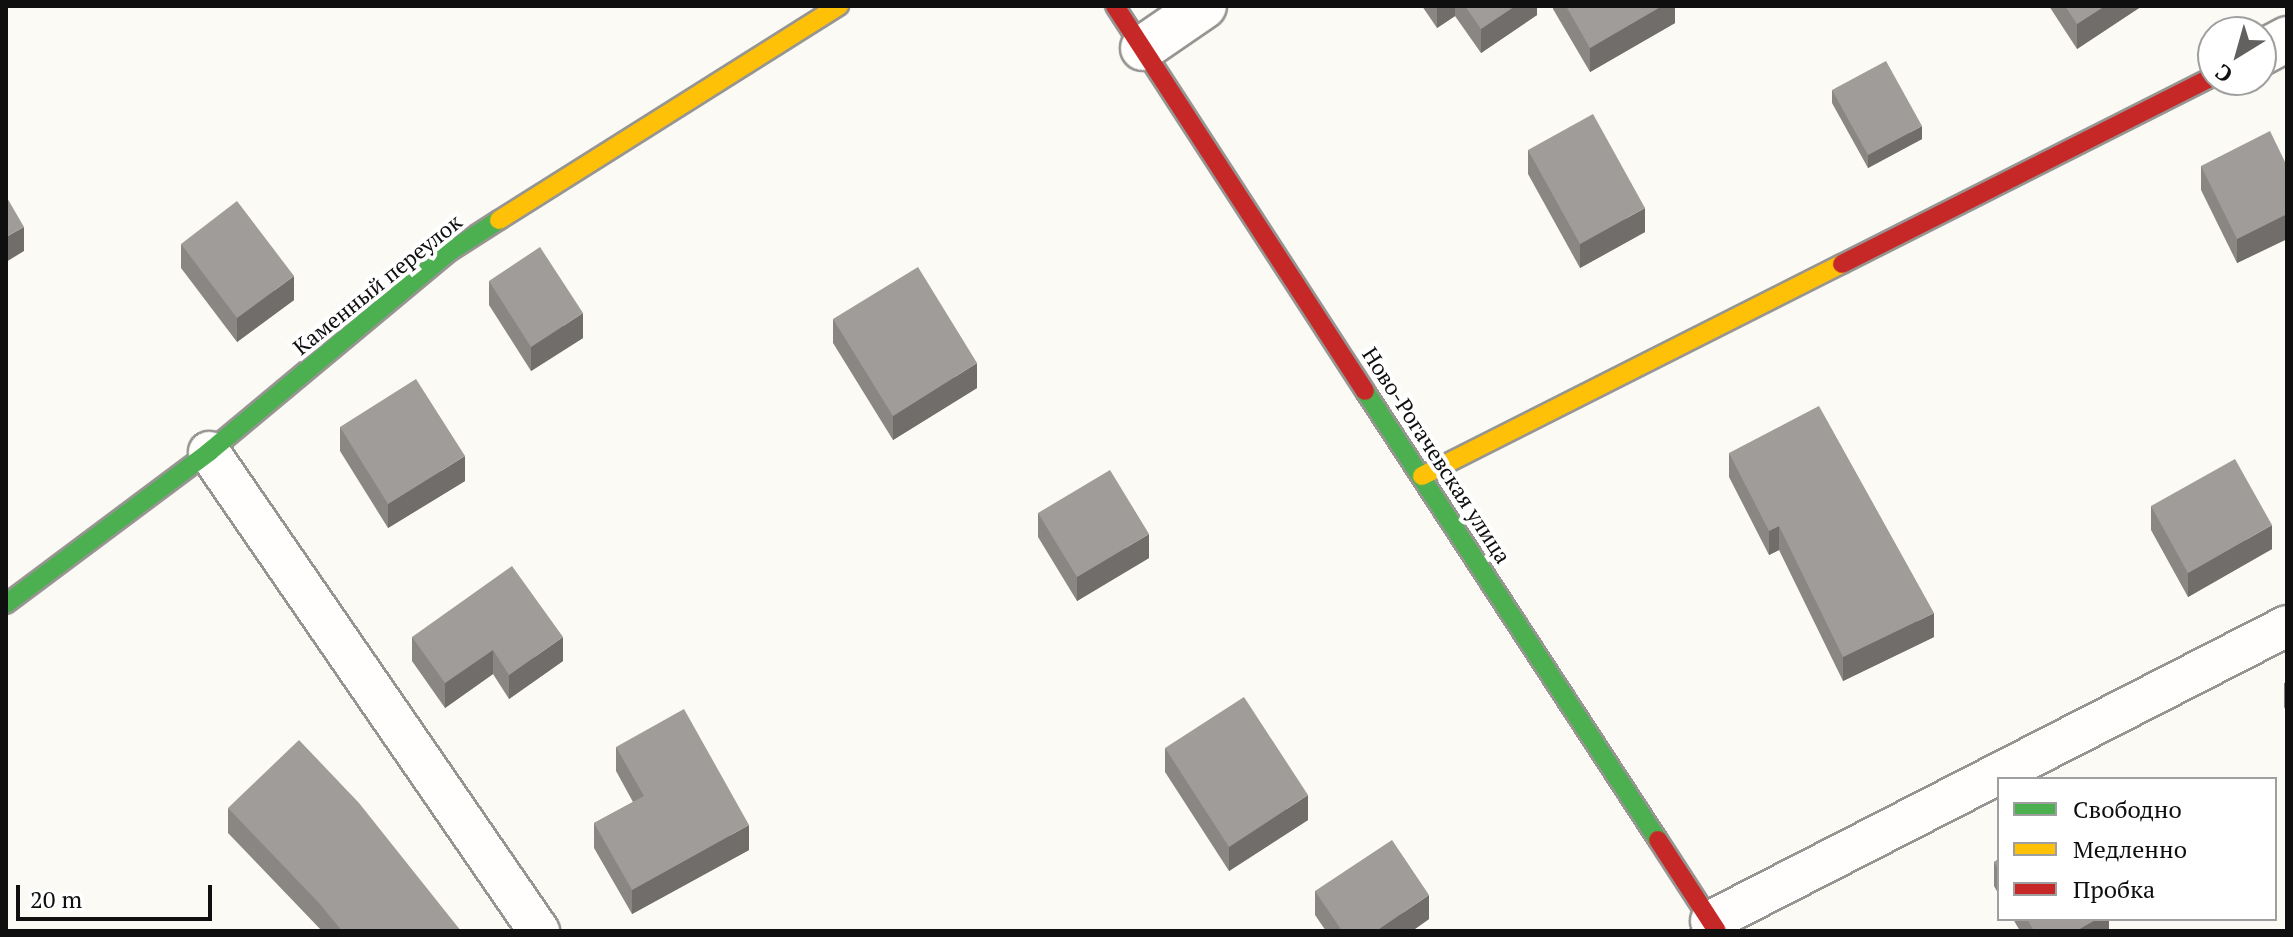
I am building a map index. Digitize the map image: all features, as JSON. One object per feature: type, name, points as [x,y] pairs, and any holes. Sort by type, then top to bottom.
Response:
[{"type":"street","name":"Каменный переулок","points":[[6,604],[209,452],[449,252],[839,6]]},
{"type":"street","name":"Ново-Рогачевская улица","points":[[1115,6],[1714,926]]},
{"type":"street","points":[[1143,48],[1204,6]]},
{"type":"street","points":[[1422,476],[2197,85]]},
{"type":"lane","points":[[209,452],[539,931]]},
{"type":"lane","points":[[1999,777],[2287,626]]},
{"type":"lane","points":[[1714,926],[1997,778]]},
{"type":"building","points":[[1465,6],[1515,6],[1481,29]]},
{"type":"building","points":[[1566,6],[1662,6],[1590,48]]},
{"type":"building","points":[[2065,6],[2105,6],[2077,24]]},
{"type":"building","points":[[1886,61],[1922,126],[1868,155],[1832,90]]},
{"type":"building","points":[[1593,114],[1645,208],[1580,244],[1528,150]]},
{"type":"building","points":[[2270,131],[2287,166],[2287,214],[2237,239],[2201,166]]},
{"type":"building","points":[[6,196],[24,227],[6,237]]},
{"type":"building","points":[[237,201],[294,276],[237,318],[181,244]]},
{"type":"building","points":[[540,247],[583,313],[531,347],[489,281]]},
{"type":"building","points":[[918,267],[977,363],[893,416],[833,319]]},
{"type":"building","points":[[416,379],[465,456],[388,504],[340,427]]},
{"type":"building","points":[[1819,406],[1934,613],[1843,657],[1779,526],[1769,531],[1729,453]]},
{"type":"building","points":[[2235,459],[2272,525],[2188,573],[2151,506]]},
{"type":"building","points":[[1110,470],[1149,534],[1077,577],[1038,513]]},
{"type":"building","points":[[512,566],[563,637],[509,675],[493,650],[445,683],[412,637]]},
{"type":"building","points":[[1244,697],[1308,795],[1229,847],[1165,748]]},
{"type":"building","points":[[684,709],[749,825],[632,890],[594,823],[644,796],[616,747]]},
{"type":"building","points":[[299,740],[359,803],[461,931],[342,931],[228,808]]},
{"type":"building","points":[[1392,840],[1429,895],[1376,931],[1342,931],[1315,891]]},
{"type":"building","points":[[2028,921],[2094,921],[2076,931],[2034,931]]},
{"type":"traffic: fast","points":[[6,604],[209,452],[449,252],[499,220]]},
{"type":"traffic: fast","points":[[1365,391],[1658,840]]},
{"type":"traffic: slow","points":[[499,220],[839,6]]},
{"type":"traffic: slow","points":[[1422,476],[1842,264]]},
{"type":"traffic: jam","points":[[1115,6],[1365,391]]},
{"type":"traffic: jam","points":[[1842,264],[2197,85]]},
{"type":"traffic: jam","points":[[1658,840],[1717,931]]}]
